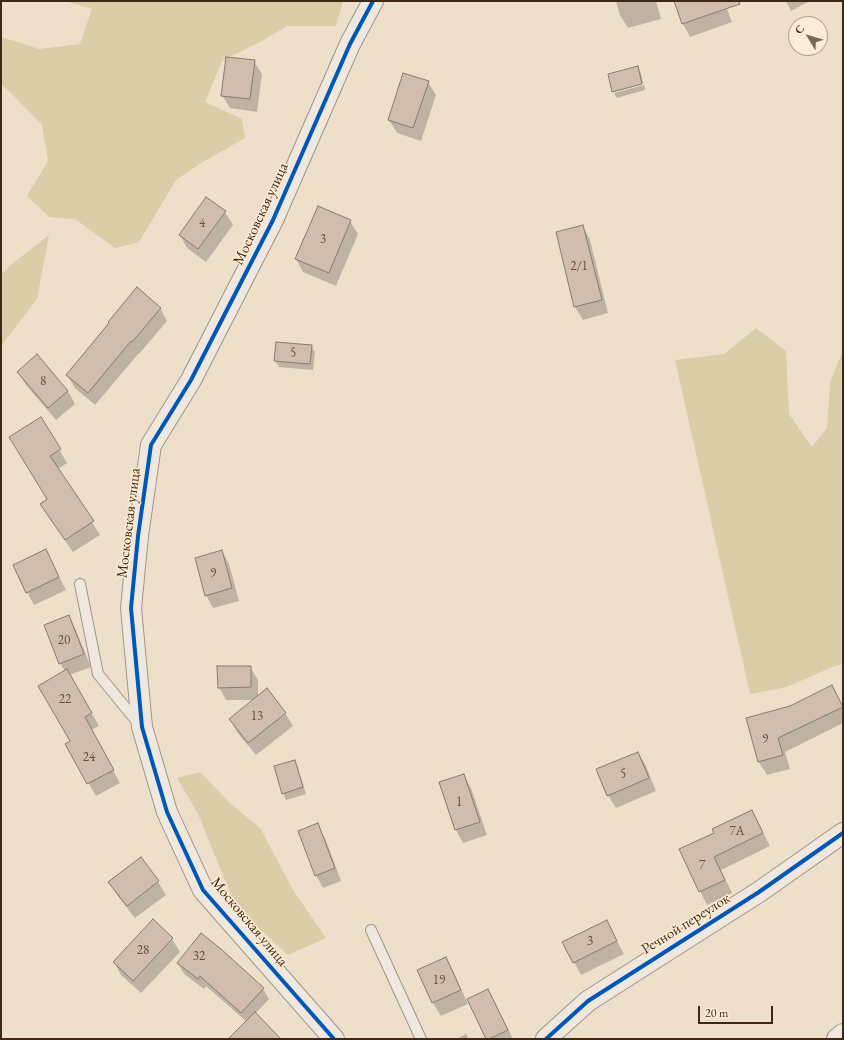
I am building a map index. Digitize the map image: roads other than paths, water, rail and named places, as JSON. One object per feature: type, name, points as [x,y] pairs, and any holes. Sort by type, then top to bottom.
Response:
[{"type":"street","name":"Московская улица","points":[[334,1039],[203,890],[167,812],[142,727],[131,608],[138,536],[151,446],[191,380],[274,220],[350,44],[373,1]]},
{"type":"street","name":"Речной переулок","points":[[546,1039],[588,1001],[759,892],[843,833]]},
{"type":"street","points":[[837,1039],[843,1034]]},
{"type":"lane","points":[[80,584],[98,674],[142,727]]},
{"type":"lane","points":[[371,930],[420,1039]]}]
